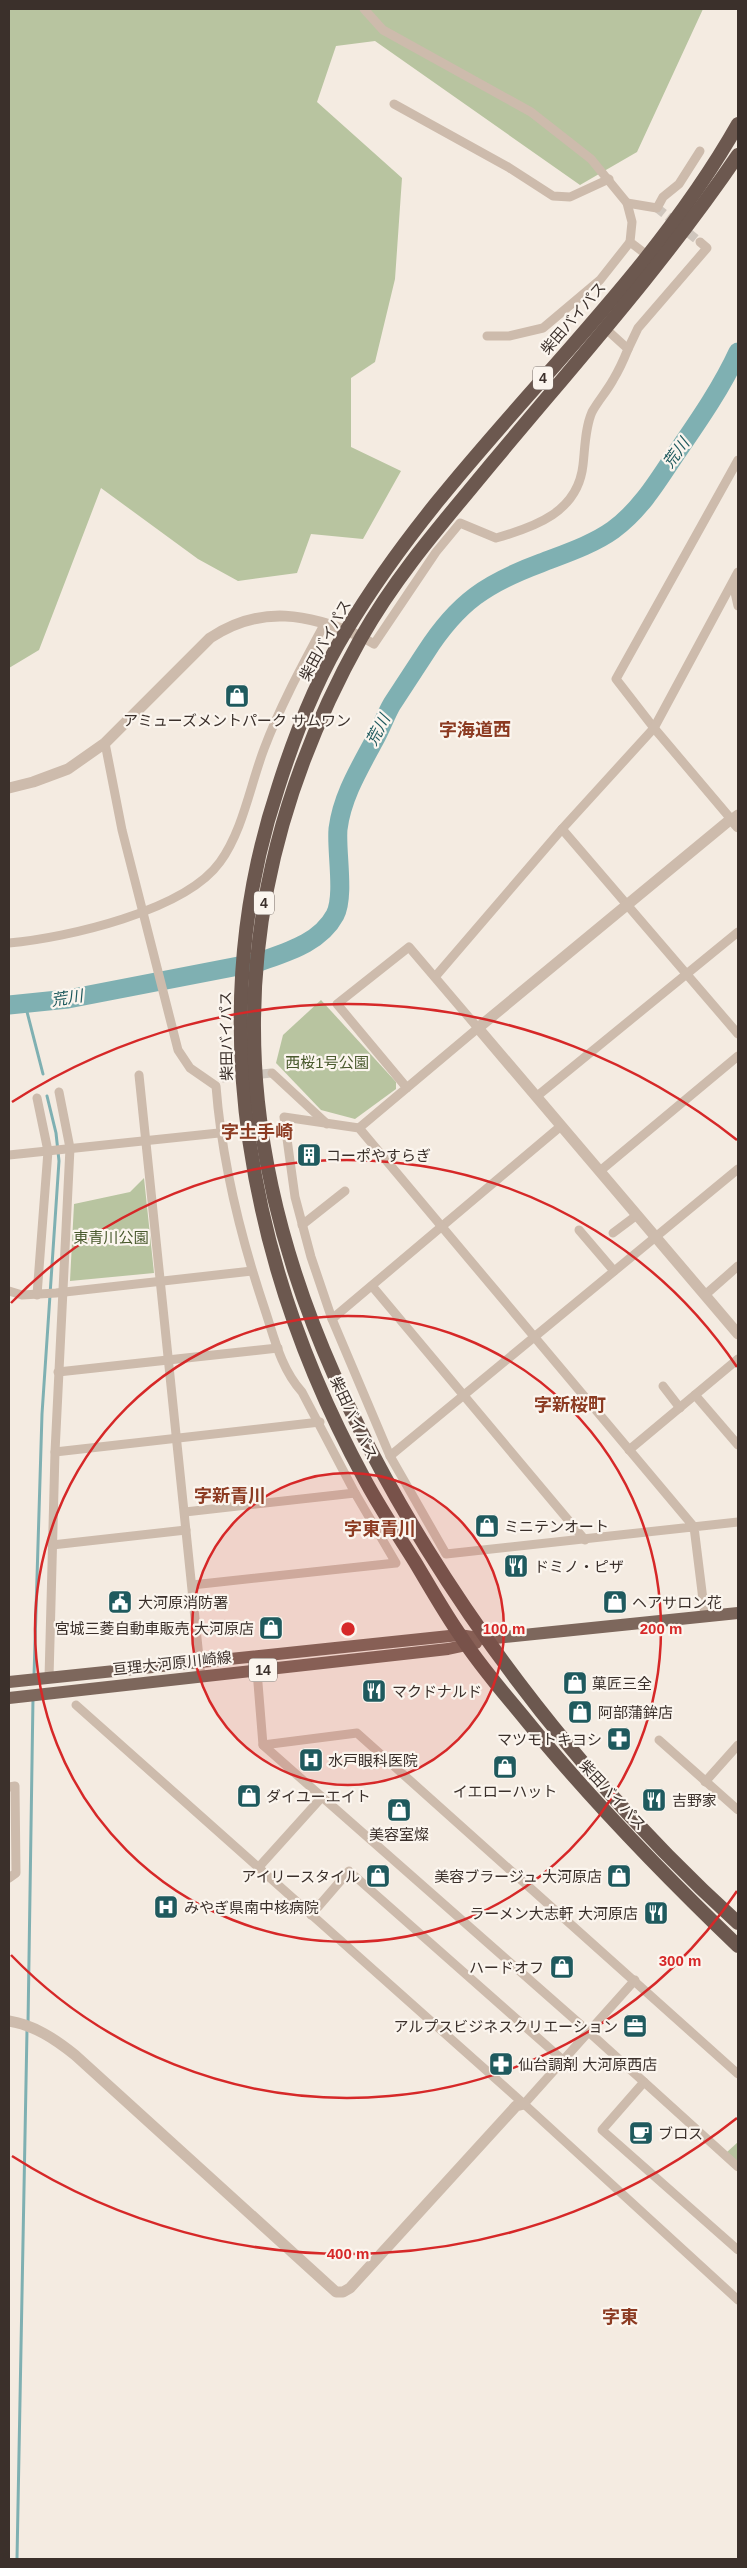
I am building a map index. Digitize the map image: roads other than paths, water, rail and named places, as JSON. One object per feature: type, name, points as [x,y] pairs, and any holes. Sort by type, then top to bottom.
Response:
[{"type":"highway","name":"柴田バイパス","points":[[738,124],[688,203],[647,256],[597,317],[445,491],[397,552],[346,630],[304,713],[270,812],[255,870],[248,913],[242,960],[240,1029],[243,1104],[252,1166],[268,1236],[286,1299],[313,1370],[364,1479],[459,1635],[575,1780],[660,1869],[738,1946]]},
{"type":"highway","name":"柴田バイパス","points":[[738,155],[678,241],[406,570],[362,637],[318,724],[293,785],[279,832],[264,902],[258,954],[255,1023],[257,1102],[264,1157],[288,1254],[309,1317],[332,1373],[388,1484],[466,1612],[540,1712],[607,1789],[683,1870],[738,1923]]},
{"type":"main road","name":"亘理大河原川崎線","points":[[9,1682],[459,1635],[485,1638],[738,1613]]},
{"type":"main road","name":"亘理大河原川崎線","points":[[9,1698],[468,1646],[485,1638]]},
{"type":"street","points":[[364,9],[383,30],[531,112],[591,160],[609,179],[627,203],[632,222],[630,242],[600,280],[543,328],[509,336],[486,336]]},
{"type":"street","points":[[394,104],[508,167],[553,196],[570,197],[609,179]]},
{"type":"street","points":[[627,203],[657,208],[663,197],[679,184],[700,151]]},
{"type":"street","points":[[630,242],[647,256]]},
{"type":"street","points":[[9,788],[33,782],[68,769],[105,743],[210,638],[228,626],[254,617],[279,615],[324,623],[346,630],[374,644],[436,552],[460,523],[496,538],[526,529],[560,511],[576,492],[583,468],[585,439],[592,413],[614,380],[638,328],[707,248],[700,242]]},
{"type":"street","points":[[606,329],[628,348]]},
{"type":"street","points":[[359,1128],[626,905],[736,820],[654,728],[616,678],[738,460]]},
{"type":"street","points":[[435,978],[562,829],[654,728],[738,572]]},
{"type":"street","points":[[733,583],[738,606]]},
{"type":"street","points":[[9,943],[40,940],[92,930],[168,901],[206,878],[220,862],[231,844],[264,749],[285,700],[324,623]]},
{"type":"street","points":[[105,743],[122,830],[178,1050],[190,1068],[219,1082],[219,1133],[226,1172],[252,1271],[278,1348],[290,1379],[302,1392],[320,1422],[355,1493],[396,1563],[192,1585]]},
{"type":"street","points":[[562,829],[738,1034]]},
{"type":"street","points":[[536,1097],[738,932]]},
{"type":"street","points":[[407,1088],[337,1004],[409,948],[738,1334]]},
{"type":"street","points":[[600,1171],[738,1056]]},
{"type":"street","points":[[272,1073],[280,1078],[327,1124]]},
{"type":"street","points":[[139,1075],[201,1677]]},
{"type":"street","points":[[38,1679],[52,1545],[59,1293],[68,1148],[59,1092]]},
{"type":"street","points":[[37,1098],[50,1150],[40,1294]]},
{"type":"street","points":[[705,1616],[694,1527],[442,1226],[359,1128],[284,1117],[295,1197],[332,1319],[390,1456],[446,1554],[585,1540],[694,1527],[738,1522]]},
{"type":"street","points":[[332,1319],[561,1126]]},
{"type":"street","points":[[9,1155],[219,1133]]},
{"type":"street","points":[[390,1456],[738,1169]]},
{"type":"street","points":[[302,1225],[345,1190]]},
{"type":"street","points":[[613,1233],[637,1215]]},
{"type":"street","points":[[579,1230],[614,1271]]},
{"type":"street","points":[[705,1295],[738,1266]]},
{"type":"street","points":[[9,1291],[22,1295],[59,1293],[252,1271]]},
{"type":"street","points":[[372,1286],[462,1396],[585,1540]]},
{"type":"street","points":[[58,1372],[278,1348]]},
{"type":"street","points":[[629,1450],[738,1360]]},
{"type":"street","points":[[663,1386],[680,1408]]},
{"type":"street","points":[[696,1395],[738,1445]]},
{"type":"street","points":[[55,1452],[320,1422]]},
{"type":"street","points":[[185,1512],[355,1493]]},
{"type":"street","points":[[52,1545],[186,1530]]},
{"type":"street","points":[[153,1666],[154,1682]]},
{"type":"street","points":[[257,1671],[263,1745],[590,2033],[738,2167]]},
{"type":"street","points":[[76,1705],[524,2104],[738,2300]]},
{"type":"street","points":[[263,1745],[357,1734],[635,1980],[738,2074]]},
{"type":"street","points":[[659,1740],[738,1810]]},
{"type":"street","points":[[705,1782],[738,1745]]},
{"type":"street","points":[[9,1787],[15,1786],[16,1873],[9,1878]]},
{"type":"street","points":[[258,1868],[322,1797]]},
{"type":"street","points":[[311,1915],[349,1871],[564,2061]]},
{"type":"street","points":[[12,2022],[37,2030],[55,2039],[75,2055],[336,2292],[343,2292],[350,2288],[516,2106],[524,2104],[590,2033],[635,1980]]},
{"type":"street","points":[[644,2082],[602,2130],[738,2250]]},
{"type":"waterway","name":"荒川","points":[[9,1005],[68,999],[259,962],[302,945],[321,933],[329,925],[338,907],[340,885],[338,829],[347,794],[392,704],[438,635],[462,607],[489,587],[505,578],[587,545],[622,523],[639,506],[660,478],[708,406],[738,352]]},
{"type":"waterway","points":[[25,1004],[43,1074]]},
{"type":"waterway","points":[[34,1676],[42,1414],[59,1161],[56,1133],[47,1096]]},
{"type":"waterway","points":[[28,2024],[33,1698]]},
{"type":"waterway","points":[[17,2559],[27,2030]]},
{"type":"tunnel","points":[[657,208],[700,242]]},
{"type":"tunnel","points":[[222,1078],[272,1073]]},
{"type":"place","name":"アミューズメントパーク サムワン","points":[[237,696]]},
{"type":"place","name":"コーポやすらぎ","points":[[309,1155]]},
{"type":"place","name":"ミニテンオート","points":[[487,1526]]},
{"type":"place","name":"ドミノ・ピザ","points":[[516,1566]]},
{"type":"place","name":"大河原消防署","points":[[120,1602]]},
{"type":"place","name":"ヘアサロン花","points":[[615,1602]]},
{"type":"place","name":"宮城三菱自動車販売 大河原店","points":[[271,1628]]},
{"type":"place","name":"菓匠三全","points":[[575,1683]]},
{"type":"place","name":"マクドナルド","points":[[374,1691]]},
{"type":"place","name":"阿部蒲鉾店","points":[[580,1712]]},
{"type":"place","name":"マツモトキヨシ","points":[[619,1739]]},
{"type":"place","name":"水戸眼科医院","points":[[311,1760]]},
{"type":"place","name":"イエローハット","points":[[505,1767]]},
{"type":"place","name":"ダイユーエイト","points":[[249,1796]]},
{"type":"place","name":"吉野家","points":[[654,1800]]},
{"type":"place","name":"美容室燦","points":[[399,1810]]},
{"type":"place","name":"アイリースタイル","points":[[378,1876]]},
{"type":"place","name":"美容ブラージュ 大河原店","points":[[619,1876]]},
{"type":"place","name":"みやぎ県南中核病院","points":[[166,1907]]},
{"type":"place","name":"ラーメン大志軒 大河原店","points":[[656,1913]]},
{"type":"place","name":"ハードオフ","points":[[562,1967]]},
{"type":"place","name":"アルプスビジネスクリエーション","points":[[635,2026]]},
{"type":"place","name":"仙台調剤 大河原西店","points":[[501,2064]]},
{"type":"place","name":"ブロス","points":[[641,2133]]},
{"type":"district","name":"字海道西","points":[[475,730]]},
{"type":"district","name":"字土手崎","points":[[257,1132]]},
{"type":"district","name":"字新桜町","points":[[570,1405]]},
{"type":"district","name":"字新青川","points":[[230,1496]]},
{"type":"district","name":"字東青川","points":[[380,1529]]},
{"type":"district","name":"字東","points":[[620,2317]]},
{"type":"park label","name":"西桜1号公園","points":[[327,1062]]},
{"type":"park label","name":"東青川公園","points":[[111,1237]]}]
